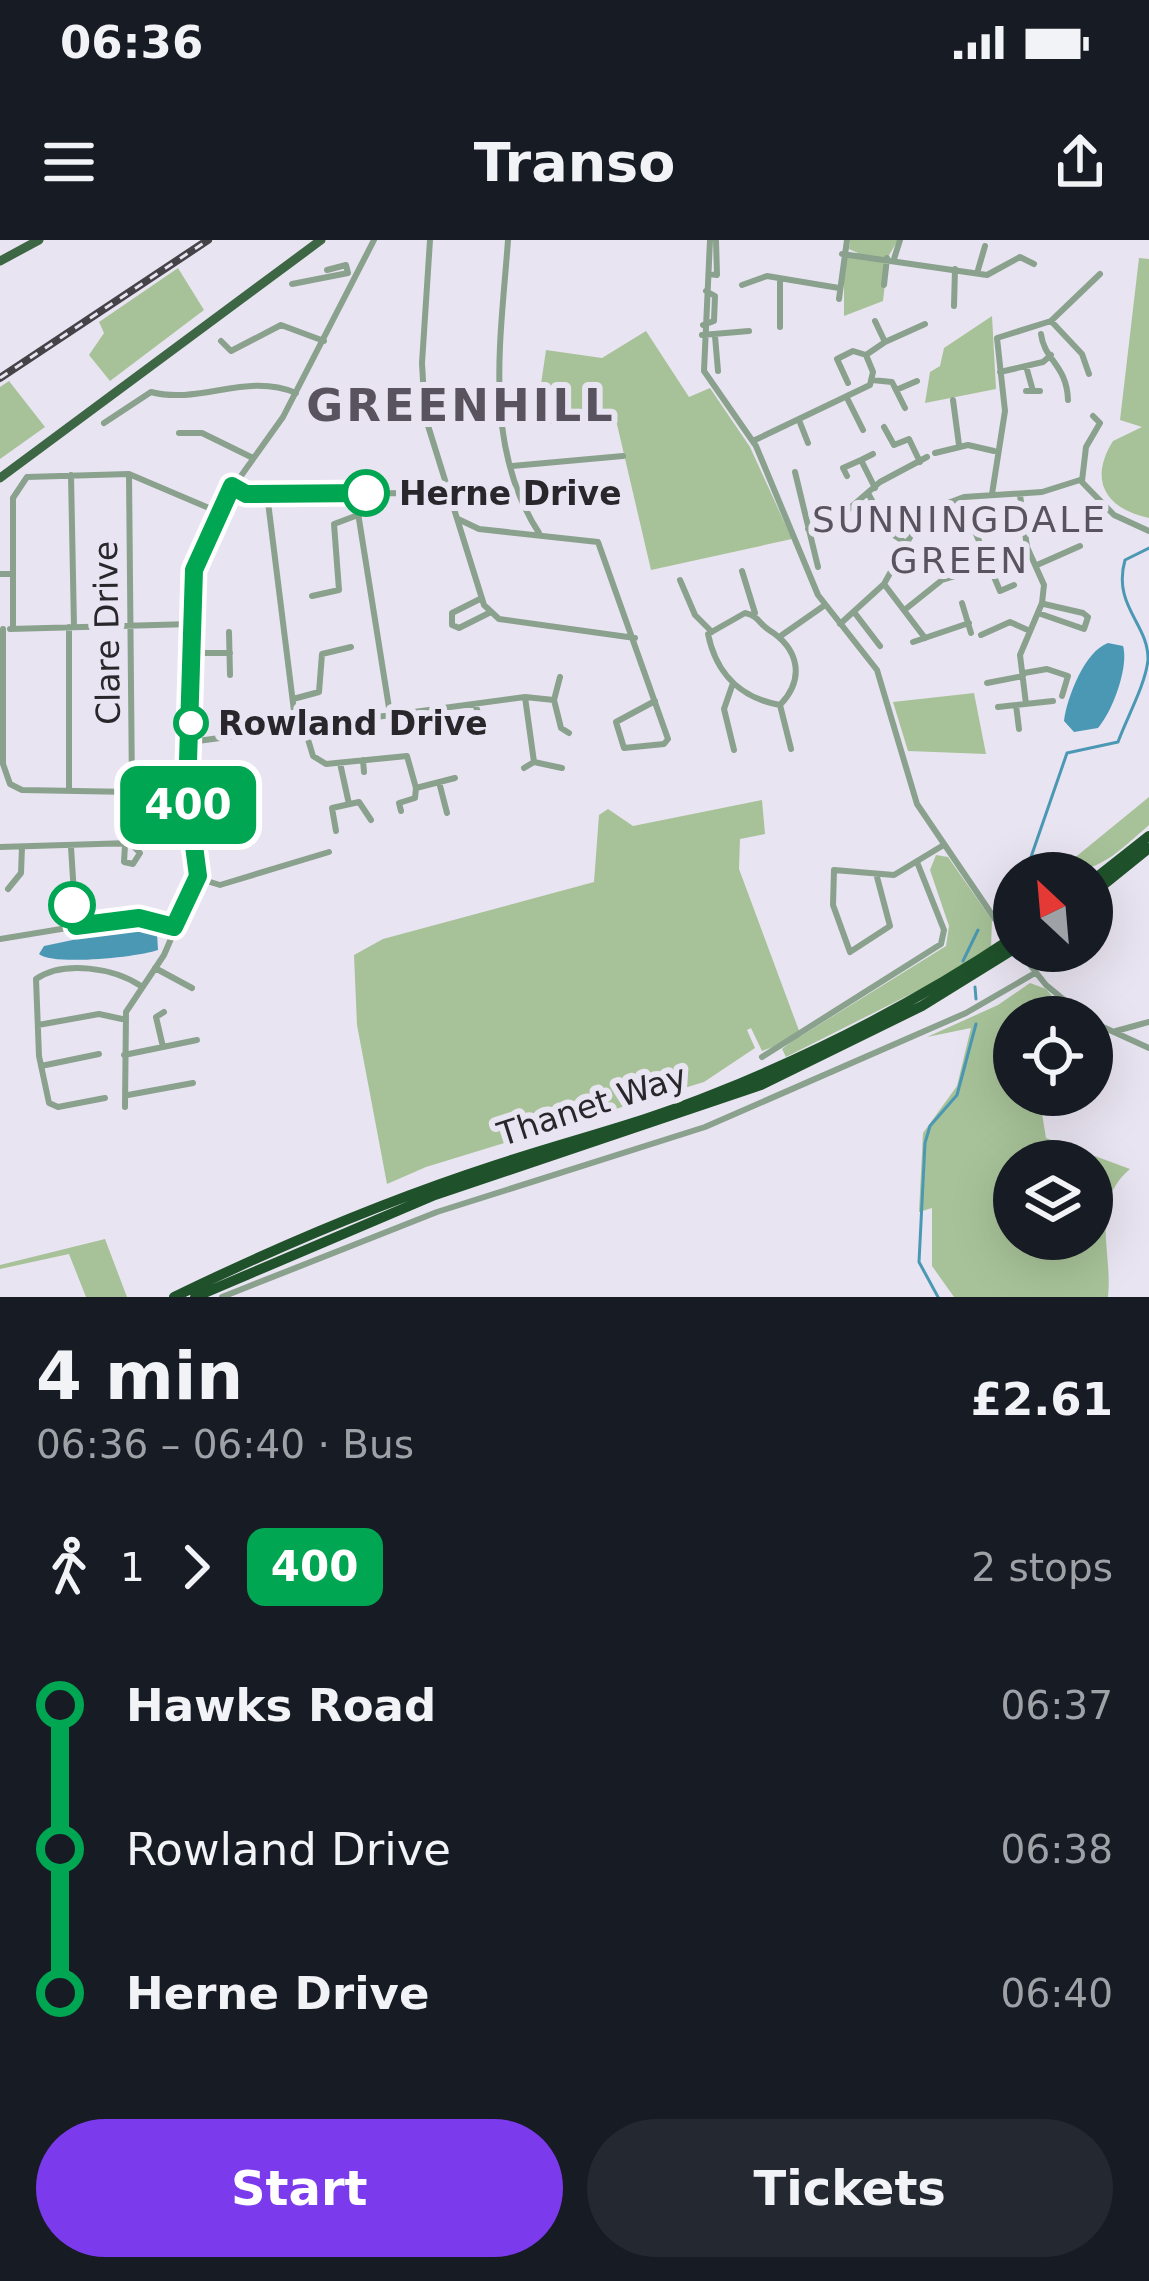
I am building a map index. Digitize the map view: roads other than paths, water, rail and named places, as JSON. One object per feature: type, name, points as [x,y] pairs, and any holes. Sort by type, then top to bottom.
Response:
[{"type":"highway","points":[[1113,864],[1149,836]]},
{"type":"highway","points":[[1113,876],[1149,848]]},
{"type":"highway","name":"Thanet Way","points":[[174,1297],[278,1246],[431,1187],[741,1083],[869,1023],[993,957]]},
{"type":"highway","name":"Thanet Way","points":[[195,1297],[436,1196],[761,1085],[922,1006],[993,959]]},
{"type":"main road","points":[[0,261],[39,240]]},
{"type":"main road","points":[[0,478],[320,241]]},
{"type":"street","points":[[430,240],[422,396],[443,479],[489,614]]},
{"type":"street","points":[[508,240],[496,394],[525,513],[539,533]]},
{"type":"street","points":[[713,240],[718,268],[717,275],[710,274],[706,291],[715,301],[714,321],[704,325],[702,335],[702,362],[710,384],[753,441],[790,518],[805,571],[825,605],[877,670],[909,785],[942,846],[993,916]]},
{"type":"street","points":[[838,299],[847,240]]},
{"type":"street","points":[[884,285],[900,240]]},
{"type":"street","points":[[124,1107],[128,1095],[124,1019],[155,968],[197,878],[187,793],[194,570],[216,511],[296,393],[372,241]]},
{"type":"street","points":[[978,270],[985,246]]},
{"type":"street","points":[[842,254],[978,270],[990,278],[1020,257],[1034,264]]},
{"type":"street","points":[[327,270],[346,265],[353,274]]},
{"type":"street","points":[[954,306],[955,269]]},
{"type":"street","points":[[292,284],[353,274]]},
{"type":"street","points":[[742,285],[755,274],[839,288]]},
{"type":"street","points":[[992,494],[994,451],[1005,411],[997,338],[1051,321],[1100,274]]},
{"type":"street","points":[[780,279],[780,327]]},
{"type":"street","points":[[875,321],[885,342]]},
{"type":"street","points":[[1051,321],[1082,354],[1089,374]]},
{"type":"street","points":[[848,383],[837,359],[853,352],[866,355],[925,324]]},
{"type":"street","points":[[220,341],[231,352],[281,325],[324,341]]},
{"type":"street","points":[[702,335],[748,332]]},
{"type":"street","points":[[1041,334],[1064,370],[1070,397]]},
{"type":"street","points":[[715,336],[718,371]]},
{"type":"street","points":[[866,355],[872,380]]},
{"type":"street","points":[[1000,372],[1051,355]]},
{"type":"street","points":[[1026,366],[1033,391]]},
{"type":"street","points":[[753,441],[847,398],[872,380],[892,382],[905,408]]},
{"type":"street","points":[[896,390],[917,381]]},
{"type":"street","points":[[104,422],[152,388],[168,397],[254,382],[296,393]]},
{"type":"street","points":[[847,398],[863,430]]},
{"type":"street","points":[[952,400],[959,445]]},
{"type":"street","points":[[1093,416],[1100,423],[1085,447],[1084,482],[1114,515],[1149,531]]},
{"type":"street","points":[[799,420],[808,442]]},
{"type":"street","points":[[884,427],[894,445],[909,439],[927,457]]},
{"type":"street","points":[[185,432],[254,458]]},
{"type":"street","points":[[808,529],[836,520],[927,457],[959,445],[994,451]]},
{"type":"street","points":[[512,466],[616,454]]},
{"type":"street","points":[[847,476],[843,468],[873,454]]},
{"type":"street","points":[[861,460],[889,532],[906,543]]},
{"type":"street","points":[[795,472],[818,567]]},
{"type":"street","points":[[187,793],[22,790],[10,784],[3,764],[15,490],[33,475],[129,474],[216,511]]},
{"type":"street","name":"Clare Drive","points":[[129,474],[132,791]]},
{"type":"street","points":[[69,790],[70,475]]},
{"type":"street","points":[[434,493],[443,479]]},
{"type":"street","points":[[840,624],[884,584],[922,520],[943,503],[1084,482]]},
{"type":"street","points":[[232,486],[246,494],[434,493],[451,504]]},
{"type":"street","points":[[267,494],[300,727],[313,756],[326,764],[406,756],[415,798],[399,803],[400,811]]},
{"type":"street","points":[[356,494],[390,714]]},
{"type":"street","points":[[1020,495],[1042,603],[1020,655],[1026,704]]},
{"type":"street","points":[[513,531],[525,513]]},
{"type":"street","points":[[312,596],[339,590],[334,524],[358,514]]},
{"type":"street","points":[[455,517],[479,529],[598,542],[628,619],[655,701],[668,742],[624,748],[616,722],[655,701]]},
{"type":"street","points":[[464,542],[479,529]]},
{"type":"street","points":[[974,530],[1000,591],[1014,585]]},
{"type":"street","points":[[1037,565],[1080,546]]},
{"type":"street","points":[[988,563],[1027,547]]},
{"type":"street","points":[[742,571],[755,614],[766,629],[791,645],[797,671],[793,692],[780,705]]},
{"type":"street","points":[[0,574],[13,574]]},
{"type":"street","points":[[907,608],[942,580],[962,574]]},
{"type":"street","points":[[680,580],[695,615],[712,632],[716,664],[759,701],[780,705]]},
{"type":"street","points":[[884,584],[907,608],[925,638]]},
{"type":"street","points":[[482,598],[452,613],[452,625],[459,628],[489,614],[634,638]]},
{"type":"street","points":[[962,603],[976,634],[1010,622],[1030,631]]},
{"type":"street","points":[[1038,613],[1081,632],[1088,622],[1083,614],[1042,603]]},
{"type":"street","points":[[782,635],[825,605]]},
{"type":"street","points":[[854,612],[880,646]]},
{"type":"street","points":[[712,632],[745,614],[755,614]]},
{"type":"street","points":[[615,634],[628,619]]},
{"type":"street","points":[[914,642],[969,623]]},
{"type":"street","points":[[6,629],[192,624]]},
{"type":"street","points":[[230,632],[231,675]]},
{"type":"street","points":[[293,699],[319,692],[322,654],[351,649],[348,634]]},
{"type":"street","points":[[194,653],[230,653]]},
{"type":"street","points":[[987,683],[1047,669],[1068,676],[1062,696]]},
{"type":"street","points":[[562,682],[554,700],[563,732]]},
{"type":"street","points":[[733,683],[724,709],[734,750]]},
{"type":"street","points":[[190,742],[525,697],[554,700]]},
{"type":"street","points":[[525,697],[534,762]]},
{"type":"street","points":[[998,707],[1053,701]]},
{"type":"street","points":[[475,704],[484,732]]},
{"type":"street","points":[[780,705],[791,749]]},
{"type":"street","points":[[1016,705],[1019,729]]},
{"type":"street","points":[[363,760],[364,772]]},
{"type":"street","points":[[524,768],[534,762],[562,768]]},
{"type":"street","points":[[340,763],[349,804]]},
{"type":"street","points":[[416,788],[455,778]]},
{"type":"street","points":[[440,782],[447,812]]},
{"type":"street","points":[[336,831],[332,808],[362,803],[371,820]]},
{"type":"street","points":[[0,847],[125,844]]},
{"type":"street","points":[[877,877],[890,926],[850,952],[833,905],[834,870],[877,877],[917,862],[942,846]]},
{"type":"street","points":[[9,884],[21,873],[22,847]]},
{"type":"street","points":[[71,847],[76,926]]},
{"type":"street","points":[[197,878],[220,885],[329,852]]},
{"type":"street","points":[[762,1058],[941,944],[944,930],[917,862]]},
{"type":"street","points":[[0,939],[139,918],[174,927]]},
{"type":"street","points":[[155,968],[192,988]]},
{"type":"street","points":[[105,1098],[58,1107],[50,1103],[41,1066],[40,975],[105,970],[141,986]]},
{"type":"street","points":[[222,1297],[437,1212],[692,1132],[966,1013],[1035,973],[1061,996]]},
{"type":"street","points":[[163,1048],[156,1017],[164,1012]]},
{"type":"street","points":[[38,1025],[101,1014],[124,1019]]},
{"type":"street","points":[[1113,1032],[1149,1022]]},
{"type":"street","points":[[1137,1023],[1144,1043]]},
{"type":"street","points":[[1113,1032],[1144,1043]]},
{"type":"street","points":[[124,1055],[197,1040]]},
{"type":"street","points":[[41,1066],[99,1054]]},
{"type":"street","points":[[128,1095],[193,1083]]},
{"type":"water","points":[[1108,643],[1123,646],[1124,655],[1114,700],[1098,728],[1074,732],[1064,721],[1073,688],[1092,655]]},
{"type":"water","points":[[125,929],[157,933],[158,950],[78,960],[39,954],[44,946]]},
{"type":"waterway","points":[[1033,852],[1067,753],[1118,742],[1140,691],[1147,647],[1127,602],[1122,576],[1125,560],[1149,548]]},
{"type":"waterway","points":[[963,961],[978,930]]},
{"type":"waterway","points":[[975,987],[976,999]]},
{"type":"waterway","points":[[938,1297],[919,1262],[925,1143],[930,1126],[957,1095],[976,1024]]},
{"type":"railway","points":[[0,378],[208,240]]},
{"type":"place","name":"Herne Drive","points":[[366,493]]},
{"type":"place","name":"Rowland Drive","points":[[191,723]]},
{"type":"district","name":"GREENHILL","points":[[461,405]]},
{"type":"district","name":"SUNNINGDALE GREEN","points":[[960,540]]}]
